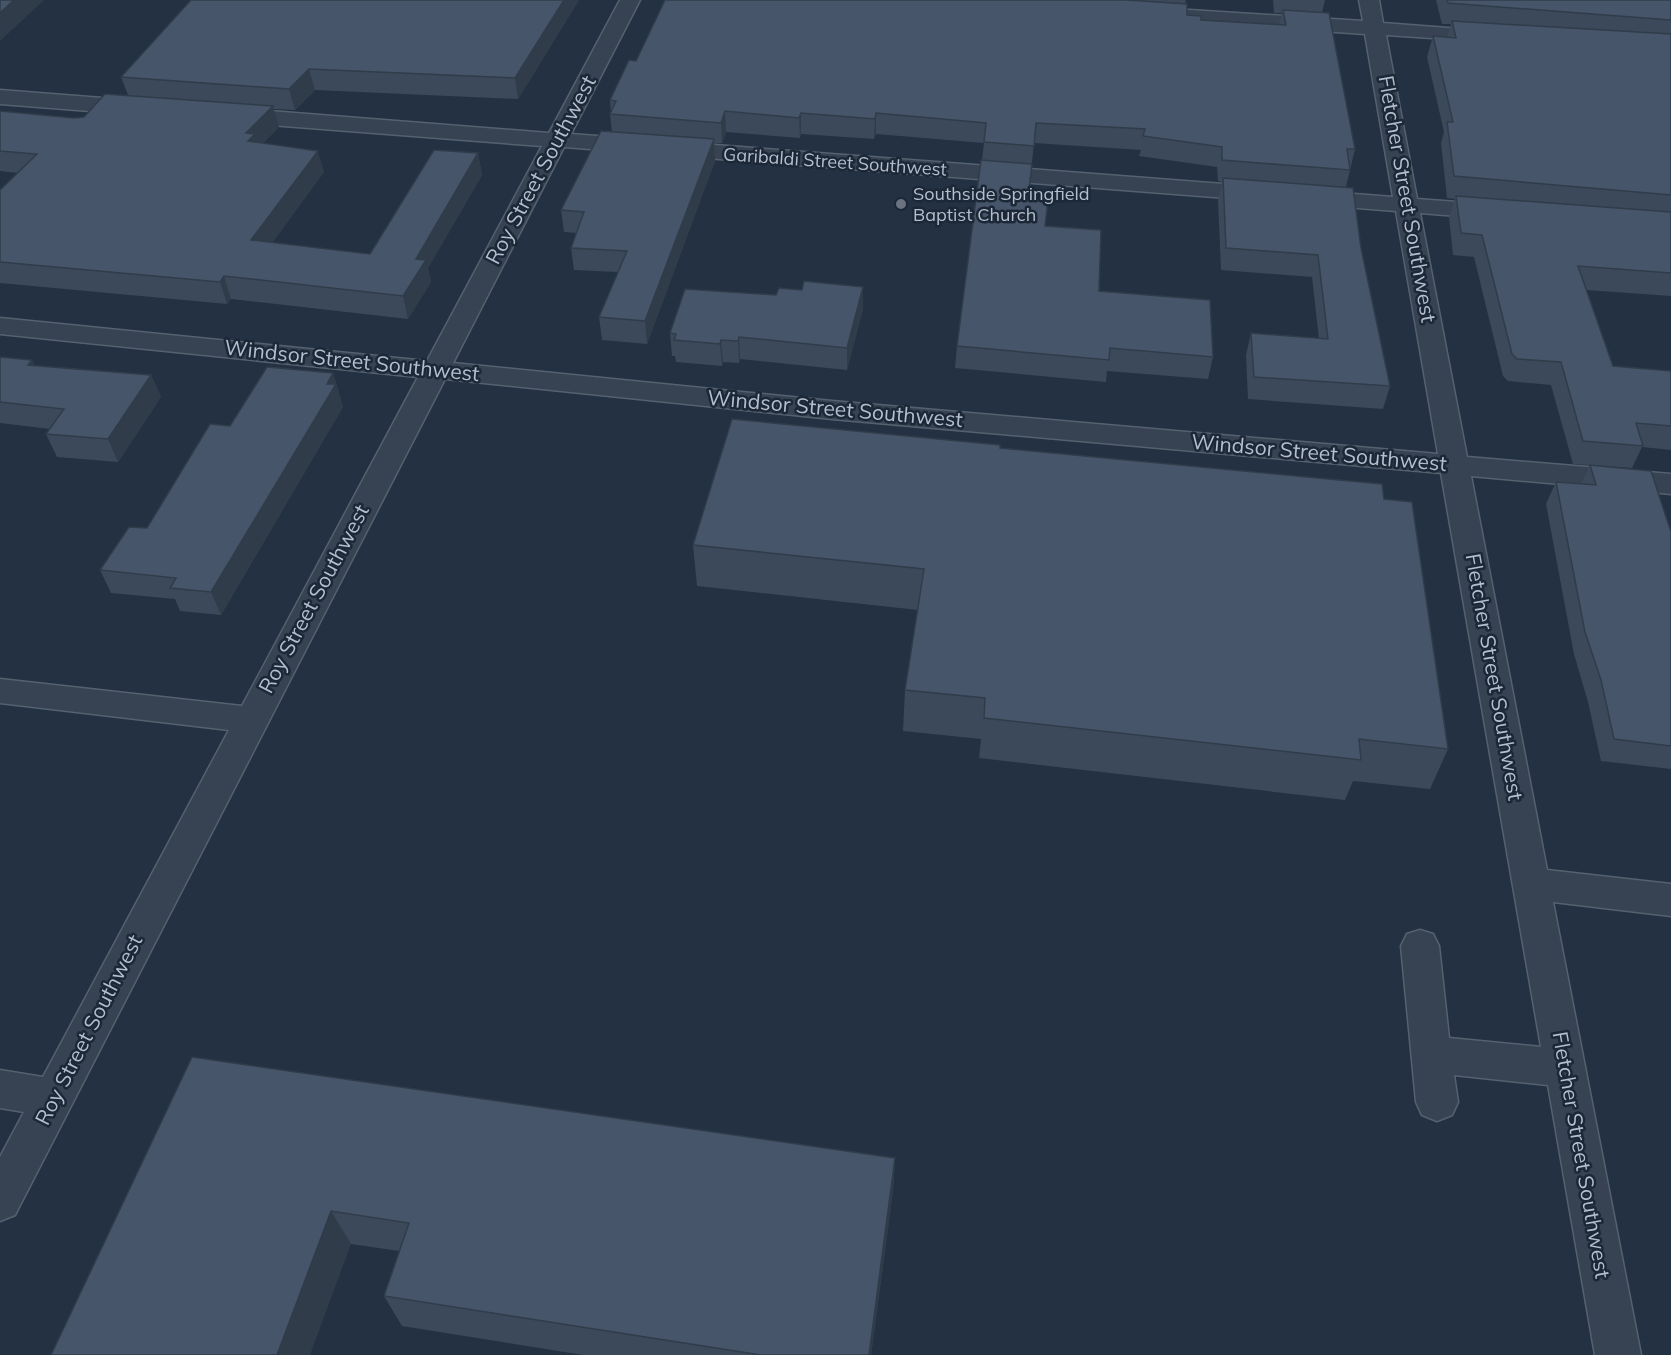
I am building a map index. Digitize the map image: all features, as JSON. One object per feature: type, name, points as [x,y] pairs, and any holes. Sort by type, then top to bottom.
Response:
[{"type":"street","name":"Roy Street Southwest","points":[[0,1200],[630,0]]},
{"type":"street","points":[[1138,13],[1372,14],[1518,38]]},
{"type":"street","name":"Fletcher Street Southwest","points":[[1372,14],[1618,1355]]},
{"type":"street","points":[[0,97],[164,110]]},
{"type":"street","name":"Garibaldi Street Southwest","points":[[211,114],[1520,213]]},
{"type":"street","name":"Windsor Street Southwest","points":[[0,326],[832,410],[1671,484]]},
{"type":"street","points":[[0,691],[250,720]]},
{"type":"street","points":[[1532,884],[1671,900]]},
{"type":"street","points":[[1420,945],[1437,1102]]},
{"type":"street","points":[[1431,1054],[1566,1068]]},
{"type":"street","points":[[0,1089],[53,1098]]},
{"type":"building","points":[[0,0],[14,0],[0,13]]},
{"type":"building","points":[[191,0],[564,0],[515,78],[309,69],[289,89],[121,77]]},
{"type":"building","points":[[665,0],[1127,0],[1187,4],[1187,15],[1201,16],[1201,20],[1286,25],[1283,10],[1329,13],[1355,149],[1347,149],[1350,170],[1222,160],[1222,147],[1143,136],[1145,129],[1036,123],[1034,146],[984,142],[986,123],[876,113],[875,119],[801,113],[799,118],[725,111],[721,123],[610,114],[616,101],[610,100],[629,60],[636,61]]},
{"type":"building","points":[[1447,0],[1671,0],[1671,20],[1448,3]]},
{"type":"building","points":[[1452,21],[1671,34],[1671,195],[1454,176],[1447,122],[1453,122],[1433,36],[1456,38]]},
{"type":"building","points":[[105,94],[273,106],[246,133],[255,134],[248,141],[318,151],[251,240],[370,254],[434,150],[478,153],[416,259],[426,260],[403,296],[224,276],[220,282],[0,262],[0,190],[37,154],[0,151],[0,111],[84,117]]},
{"type":"building","points":[[601,131],[714,139],[645,321],[599,317],[627,251],[571,248],[584,212],[561,210]]},
{"type":"building","points":[[981,160],[1032,164],[1028,199],[1048,200],[1045,226],[1101,230],[1099,291],[1210,300],[1213,357],[1110,348],[1109,360],[957,346]]},
{"type":"building","points":[[1223,178],[1353,188],[1361,248],[1390,386],[1254,377],[1251,333],[1328,339],[1318,255],[1226,248]]},
{"type":"building","points":[[1456,196],[1671,212],[1671,273],[1578,266],[1613,366],[1671,371],[1671,426],[1636,423],[1643,446],[1583,441],[1561,362],[1517,359],[1512,354],[1482,235],[1461,233]]},
{"type":"building","points":[[804,281],[863,287],[847,348],[739,337],[738,341],[721,340],[720,344],[674,340],[676,334],[670,333],[685,289],[776,295],[779,288],[802,290]]},
{"type":"building","points":[[0,357],[32,360],[28,365],[151,375],[108,439],[46,434],[64,409],[0,402]]},
{"type":"building","points":[[267,367],[333,373],[327,384],[336,384],[211,592],[170,588],[176,578],[100,570],[129,527],[147,528],[210,424],[230,426]]},
{"type":"building","points":[[732,419],[1000,445],[1000,448],[1382,484],[1384,499],[1412,502],[1448,749],[1359,739],[1361,760],[984,718],[985,698],[905,690],[924,569],[693,545]]},
{"type":"building","points":[[1590,465],[1651,471],[1671,532],[1671,746],[1614,739],[1601,680],[1585,632],[1556,482],[1596,485]]},
{"type":"building","points":[[192,1057],[895,1158],[869,1355],[761,1355],[384,1296],[409,1223],[331,1211],[277,1355],[51,1355]]},
{"type":"place","name":"Southside Springfield Baptist Church","points":[[901,204]]}]
